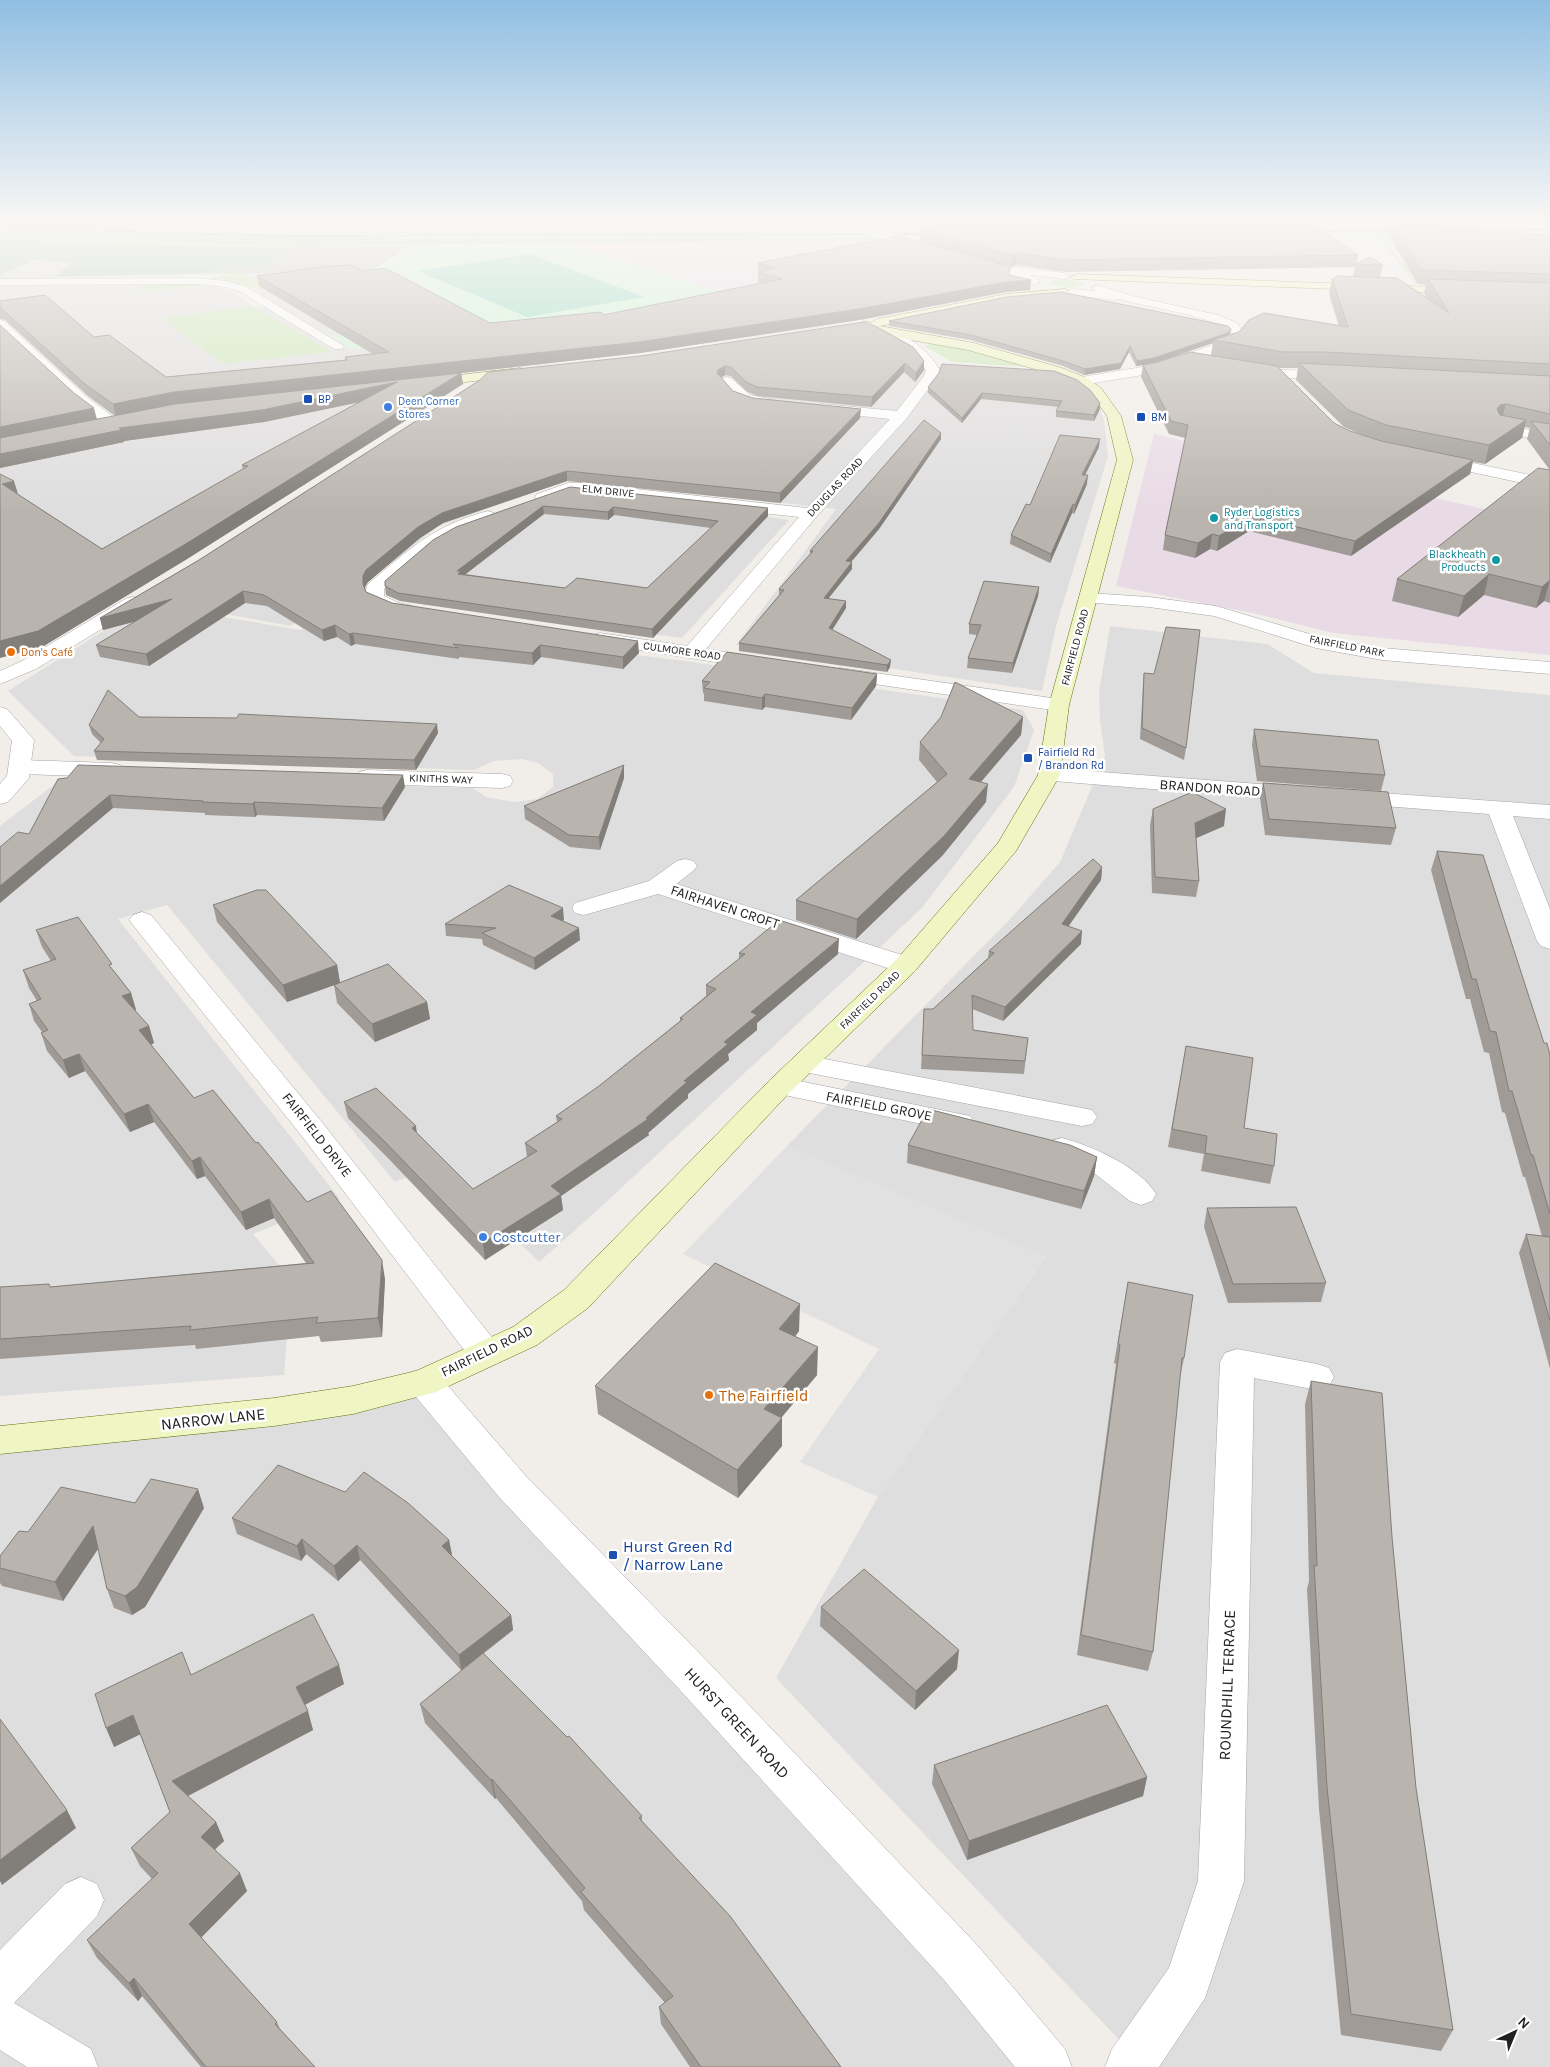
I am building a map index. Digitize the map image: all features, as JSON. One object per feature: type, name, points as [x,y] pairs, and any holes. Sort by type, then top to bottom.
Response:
[{"type":"main road","points":[[868,327],[903,319]]},
{"type":"main road","name":"FAIRFIELD ROAD","points":[[424,1382],[525,1336],[576,1299],[780,1086],[906,965],[1008,846],[1049,776],[1059,705],[1125,460],[1114,416],[1096,391],[1082,381],[1057,371],[970,346],[868,327]]},
{"type":"main road","points":[[411,384],[529,371]]},
{"type":"main road","points":[[92,426],[116,421]]},
{"type":"main road","name":"NARROW LANE","points":[[1,1442],[274,1412],[353,1400],[424,1382]]},
{"type":"street","points":[[290,319],[338,346]]},
{"type":"street","points":[[1082,381],[1129,374],[1232,343],[1238,334],[1233,326],[1217,319]]},
{"type":"street","points":[[0,324],[83,401],[116,421]]},
{"type":"street","name":"DOUGLAS ROAD","points":[[692,653],[811,513],[901,416],[930,377],[936,363],[868,327]]},
{"type":"street","points":[[1186,358],[1216,364]]},
{"type":"street","points":[[1235,367],[1280,374],[1351,376]]},
{"type":"street","points":[[999,368],[1057,371]]},
{"type":"street","points":[[1280,374],[1293,387]]},
{"type":"street","points":[[459,395],[486,376]]},
{"type":"street","points":[[726,381],[740,396],[754,402],[784,404]]},
{"type":"street","points":[[813,407],[901,416]]},
{"type":"street","points":[[1517,418],[1494,432],[1550,438]]},
{"type":"street","points":[[1417,457],[1550,484]]},
{"type":"street","name":"ELM DRIVE","points":[[524,504],[568,488],[582,488],[811,513]]},
{"type":"street","points":[[423,612],[394,608],[375,598],[375,586],[427,543],[450,530],[505,510]]},
{"type":"street","points":[[0,678],[29,665],[145,595]]},
{"type":"street","name":"FAIRFIELD PARK","points":[[1088,598],[1149,602],[1216,611],[1323,644],[1382,654],[1550,668]]},
{"type":"street","name":"CULMORE ROAD","points":[[586,637],[779,665]]},
{"type":"street","points":[[817,671],[1059,705]]},
{"type":"street","points":[[0,713],[23,740],[21,768],[18,778],[0,797]]},
{"type":"street","points":[[21,768],[129,770]]},
{"type":"street","name":"BRANDON ROAD","points":[[1049,776],[1499,810],[1550,812]]},
{"type":"street","name":"KINITHS WAY","points":[[345,777],[502,781]]},
{"type":"street","points":[[1499,810],[1550,941]]},
{"type":"street","name":"FAIRHAVEN CROFT","points":[[584,908],[658,886],[685,866]]},
{"type":"street","name":"FAIRHAVEN CROFT","points":[[658,886],[906,965]]},
{"type":"street","name":"FAIRFIELD DRIVE","points":[[142,920],[300,1114],[486,1354]]},
{"type":"street","points":[[804,1064],[1082,1117]]},
{"type":"street","name":"FAIRFIELD GROVE","points":[[780,1086],[984,1127]]},
{"type":"street","points":[[1041,1140],[1102,1163],[1141,1194]]},
{"type":"street","name":"ROUNDHILL TERRACE","points":[[1130,2067],[1188,1981],[1221,1881],[1238,1362],[1317,1377]]},
{"type":"street","name":"HURST GREEN ROAD","points":[[424,1382],[512,1486],[694,1676],[961,1963],[1047,2067]]},
{"type":"street","points":[[0,1985],[81,1900]]},
{"type":"street","points":[[0,2022],[73,2067]]},
{"type":"shaded area","points":[[24,319],[418,319],[453,375],[195,403]]},
{"type":"shaded area","points":[[291,319],[317,320],[300,325]]},
{"type":"shaded area","points":[[685,319],[858,319],[829,326],[638,353]]},
{"type":"shaded area","points":[[920,366],[972,369],[1099,405],[1104,421],[1108,456],[1056,626],[1042,691],[736,645],[836,509],[580,480],[563,482],[437,527],[353,593],[290,626],[150,600],[500,380]]},
{"type":"shaded area","points":[[454,384],[451,393],[159,573],[0,645],[0,452]]},
{"type":"shaded area","points":[[1154,434],[1550,524],[1550,655],[1333,633],[1257,614],[1116,586]]},
{"type":"shaded area","points":[[560,498],[633,499],[789,520],[682,638],[406,602],[393,596]]},
{"type":"shaded area","points":[[146,604],[300,630],[321,615],[692,662],[1023,710],[1034,730],[1014,787],[921,909],[590,1217],[539,1262],[440,1164],[395,1182],[167,905],[118,919],[340,1199],[253,1234],[292,1280],[284,1375],[0,1396],[0,826],[64,777],[472,788],[486,797],[514,802],[537,799],[553,787],[553,774],[538,763],[522,759],[493,761],[474,770],[74,756],[8,691]]},
{"type":"shaded area","points":[[1110,626],[1267,644],[1314,673],[1550,695],[1550,2067],[1145,2067],[776,1678],[878,1497],[1046,1257],[787,1146],[1012,917],[1060,862],[1105,756],[1100,721],[1099,692]]},
{"type":"shaded area","name":"The Fairfield","points":[[787,1146],[1046,1257],[878,1497],[800,1462],[879,1349],[683,1254]]},
{"type":"shaded area","points":[[424,1382],[1047,2067],[0,2067],[0,1440]]},
{"type":"green space","points":[[164,319],[276,319],[332,352],[223,364]]},
{"type":"green space","points":[[377,319],[609,319],[352,349],[329,335],[379,331]]},
{"type":"green space","points":[[937,342],[1027,367],[952,362],[924,346]]},
{"type":"building","points":[[14,319],[74,319],[94,337],[109,335],[166,377],[347,360],[345,357],[389,352],[332,319],[483,319],[490,323],[526,319],[789,319],[639,342],[174,392],[113,404],[86,385]]},
{"type":"building","points":[[897,319],[1196,319],[1228,326],[1231,329],[1228,333],[1154,358],[1137,361],[1130,346],[1121,363],[1085,369],[971,335],[889,321]]},
{"type":"building","points":[[1250,319],[1303,319],[1348,327],[1345,319],[1550,319],[1550,364],[1325,352],[1283,352],[1213,340],[1239,332]]},
{"type":"building","points":[[864,322],[913,347],[924,361],[916,373],[905,363],[872,397],[757,387],[746,382],[731,367],[725,366],[718,370],[717,373],[733,391],[753,398],[861,409],[780,493],[567,471],[442,513],[418,527],[366,570],[363,576],[366,592],[392,603],[638,641],[623,657],[540,645],[532,653],[453,644],[458,648],[353,633],[349,634],[335,625],[322,630],[264,595],[243,591],[146,654],[96,645],[172,599],[100,618],[199,560],[480,380],[488,372],[640,356]]},
{"type":"building","points":[[0,325],[74,393],[94,408],[0,427]]},
{"type":"building","points":[[1190,352],[1277,366],[1334,423],[1350,431],[1381,441],[1473,460],[1355,541],[1252,516],[1219,536],[1212,534],[1198,543],[1165,535],[1188,425],[1171,421],[1143,365]]},
{"type":"building","points":[[1299,363],[1550,376],[1550,414],[1506,404],[1500,405],[1497,409],[1500,415],[1526,420],[1489,445],[1386,425],[1348,410]]},
{"type":"building","points":[[942,364],[1054,371],[1077,380],[1090,390],[1100,403],[1094,415],[1056,411],[1062,401],[982,393],[962,418],[928,387],[939,373]]},
{"type":"building","points":[[461,373],[184,545],[38,631],[0,641],[0,474],[14,481],[2,484],[102,549],[248,466],[242,465],[397,382],[262,410],[119,428],[121,430],[0,454],[0,438],[175,404]]},
{"type":"building","points":[[924,420],[941,433],[879,523],[846,561],[852,562],[824,598],[846,601],[829,628],[891,660],[887,665],[739,643],[784,590],[779,589],[813,551],[810,551]]},
{"type":"building","points":[[1531,421],[1550,424],[1550,445]]},
{"type":"building","points":[[1060,435],[1100,439],[1082,475],[1088,475],[1051,554],[1011,535],[1026,504],[1030,505]]},
{"type":"building","name":"Blackheath Products","points":[[1538,468],[1550,470],[1550,580],[1542,587],[1489,574],[1464,596],[1397,579]]},
{"type":"building","points":[[570,487],[768,508],[652,629],[398,593],[385,586],[385,581],[433,540],[456,527]],"holes":[[[543,506],[608,512],[613,507],[718,521],[647,588],[577,578],[565,588],[458,574],[461,571],[457,571]]]},
{"type":"building","points":[[984,581],[1039,587],[1013,663],[968,658],[981,625],[969,624]]},
{"type":"building","points":[[1166,627],[1200,630],[1186,748],[1142,728],[1144,673],[1154,674]]},
{"type":"building","points":[[727,652],[877,674],[852,708],[765,694],[762,698],[704,688],[710,682],[702,681]]},
{"type":"building","points":[[955,682],[1023,717],[969,779],[988,784],[944,836],[857,919],[796,900],[947,774],[920,742],[941,717]]},
{"type":"building","points":[[108,690],[139,717],[237,718],[239,714],[437,724],[414,760],[94,751],[104,739],[89,725]]},
{"type":"building","points":[[1254,729],[1378,740],[1385,775],[1260,766]]},
{"type":"building","points":[[78,765],[403,775],[382,808],[254,802],[253,804],[202,802],[110,795],[0,886],[0,847],[18,832],[29,834],[58,779],[67,778]]},
{"type":"building","points":[[624,765],[599,837],[569,835],[524,806]]},
{"type":"building","points":[[1263,783],[1388,792],[1396,828],[1269,819]]},
{"type":"building","points":[[1192,792],[1226,809],[1195,823],[1199,881],[1155,877],[1153,809]]},
{"type":"building","points":[[1437,851],[1483,855],[1544,1043],[1547,1043],[1550,1056],[1550,1214],[1512,1091],[1509,1091],[1496,1032],[1490,1031],[1476,979],[1472,979]]},
{"type":"building","points":[[1093,859],[1102,867],[1062,924],[1082,931],[1005,1007],[972,995],[973,1030],[1028,1038],[1025,1061],[922,1055],[924,1009],[933,1009],[994,953],[989,951]]},
{"type":"building","points":[[509,885],[563,908],[551,916],[579,928],[534,958],[482,933],[496,928],[445,924]]},
{"type":"building","points":[[257,890],[266,890],[337,965],[283,985],[213,905]]},
{"type":"building","points":[[78,917],[112,964],[109,965],[131,993],[122,996],[149,1026],[139,1030],[194,1098],[213,1090],[307,1202],[331,1191],[382,1260],[378,1318],[316,1323],[318,1317],[190,1330],[191,1326],[0,1339],[0,1287],[49,1284],[50,1287],[314,1263],[269,1199],[241,1212],[200,1157],[192,1161],[148,1104],[124,1114],[79,1054],[63,1060],[41,1033],[48,1030],[29,1004],[41,999],[23,970],[56,959],[36,930]]},
{"type":"building","points":[[779,920],[839,939],[751,1012],[757,1015],[724,1042],[728,1044],[684,1081],[687,1082],[646,1118],[648,1119],[551,1186],[561,1194],[483,1243],[344,1102],[376,1088],[416,1126],[412,1128],[473,1189],[537,1151],[525,1143],[562,1119],[556,1116],[599,1086],[683,1019],[680,1018],[716,989],[706,985],[745,954],[739,953]]},
{"type":"building","points":[[388,964],[427,1002],[372,1024],[334,985]]},
{"type":"building","points":[[1186,1046],[1253,1058],[1244,1128],[1277,1134],[1274,1166],[1205,1153],[1207,1136],[1172,1129]]},
{"type":"building","points":[[928,1109],[1070,1145],[1097,1157],[1084,1191],[908,1145]]},
{"type":"building","points":[[1296,1207],[1326,1283],[1233,1284],[1207,1208]]},
{"type":"building","points":[[1526,1234],[1550,1237],[1550,1321]]},
{"type":"building","name":"The Fairfield","points":[[715,1263],[800,1304],[779,1329],[818,1347],[764,1409],[782,1418],[737,1470],[595,1386]]},
{"type":"building","points":[[1128,1282],[1193,1295],[1184,1358],[1182,1358],[1153,1652],[1081,1635],[1120,1345],[1118,1344]]},
{"type":"building","points":[[1311,1381],[1382,1393],[1392,1537],[1416,1788],[1453,2030],[1351,2014],[1327,1787],[1314,1565],[1317,1566]]},
{"type":"building","points":[[278,1465],[345,1492],[364,1472],[408,1503],[449,1540],[442,1546],[511,1615],[459,1655],[357,1545],[334,1566],[302,1539],[297,1546],[232,1518]]},
{"type":"building","points":[[151,1479],[198,1489],[137,1587],[125,1596],[107,1589],[93,1526],[55,1582],[0,1568],[0,1556],[19,1531],[28,1532],[61,1487],[135,1503]]},
{"type":"building","points":[[864,1569],[959,1650],[916,1691],[821,1607]]},
{"type":"building","points":[[313,1614],[339,1665],[296,1687],[308,1711],[172,1781],[216,1822],[201,1837],[240,1873],[189,1924],[277,2022],[275,2024],[315,2067],[206,2067],[134,1978],[129,1983],[87,1940],[158,1873],[131,1848],[170,1812],[133,1715],[106,1728],[95,1694],[182,1652],[191,1675]]},
{"type":"building","points":[[483,1653],[567,1737],[569,1736],[642,1816],[639,1818],[730,1916],[841,2067],[701,2067],[659,2007],[673,1996],[581,1892],[585,1888],[492,1779],[420,1704]]},
{"type":"building","points":[[1107,1705],[1147,1777],[969,1841],[934,1765]]},
{"type":"building","points":[[0,1719],[67,1810],[0,1860]]},
{"type":"place","name":"BP","points":[[308,399]]},
{"type":"place","name":"Deen Corner Stores","points":[[388,407]]},
{"type":"place","name":"BM","points":[[1141,417]]},
{"type":"place","name":"Ryder Logistics and Transport","points":[[1214,518]]},
{"type":"place","name":"Blackheath Products","points":[[1496,560]]},
{"type":"place","name":"Don's Café","points":[[11,652]]},
{"type":"place","name":"Fairfield Rd / Brandon Rd","points":[[1028,758]]},
{"type":"place","name":"Costcutter","points":[[483,1237]]},
{"type":"place","name":"The Fairfield","points":[[709,1395]]},
{"type":"place","name":"Hurst Green Rd / Narrow Lane","points":[[613,1555]]}]
